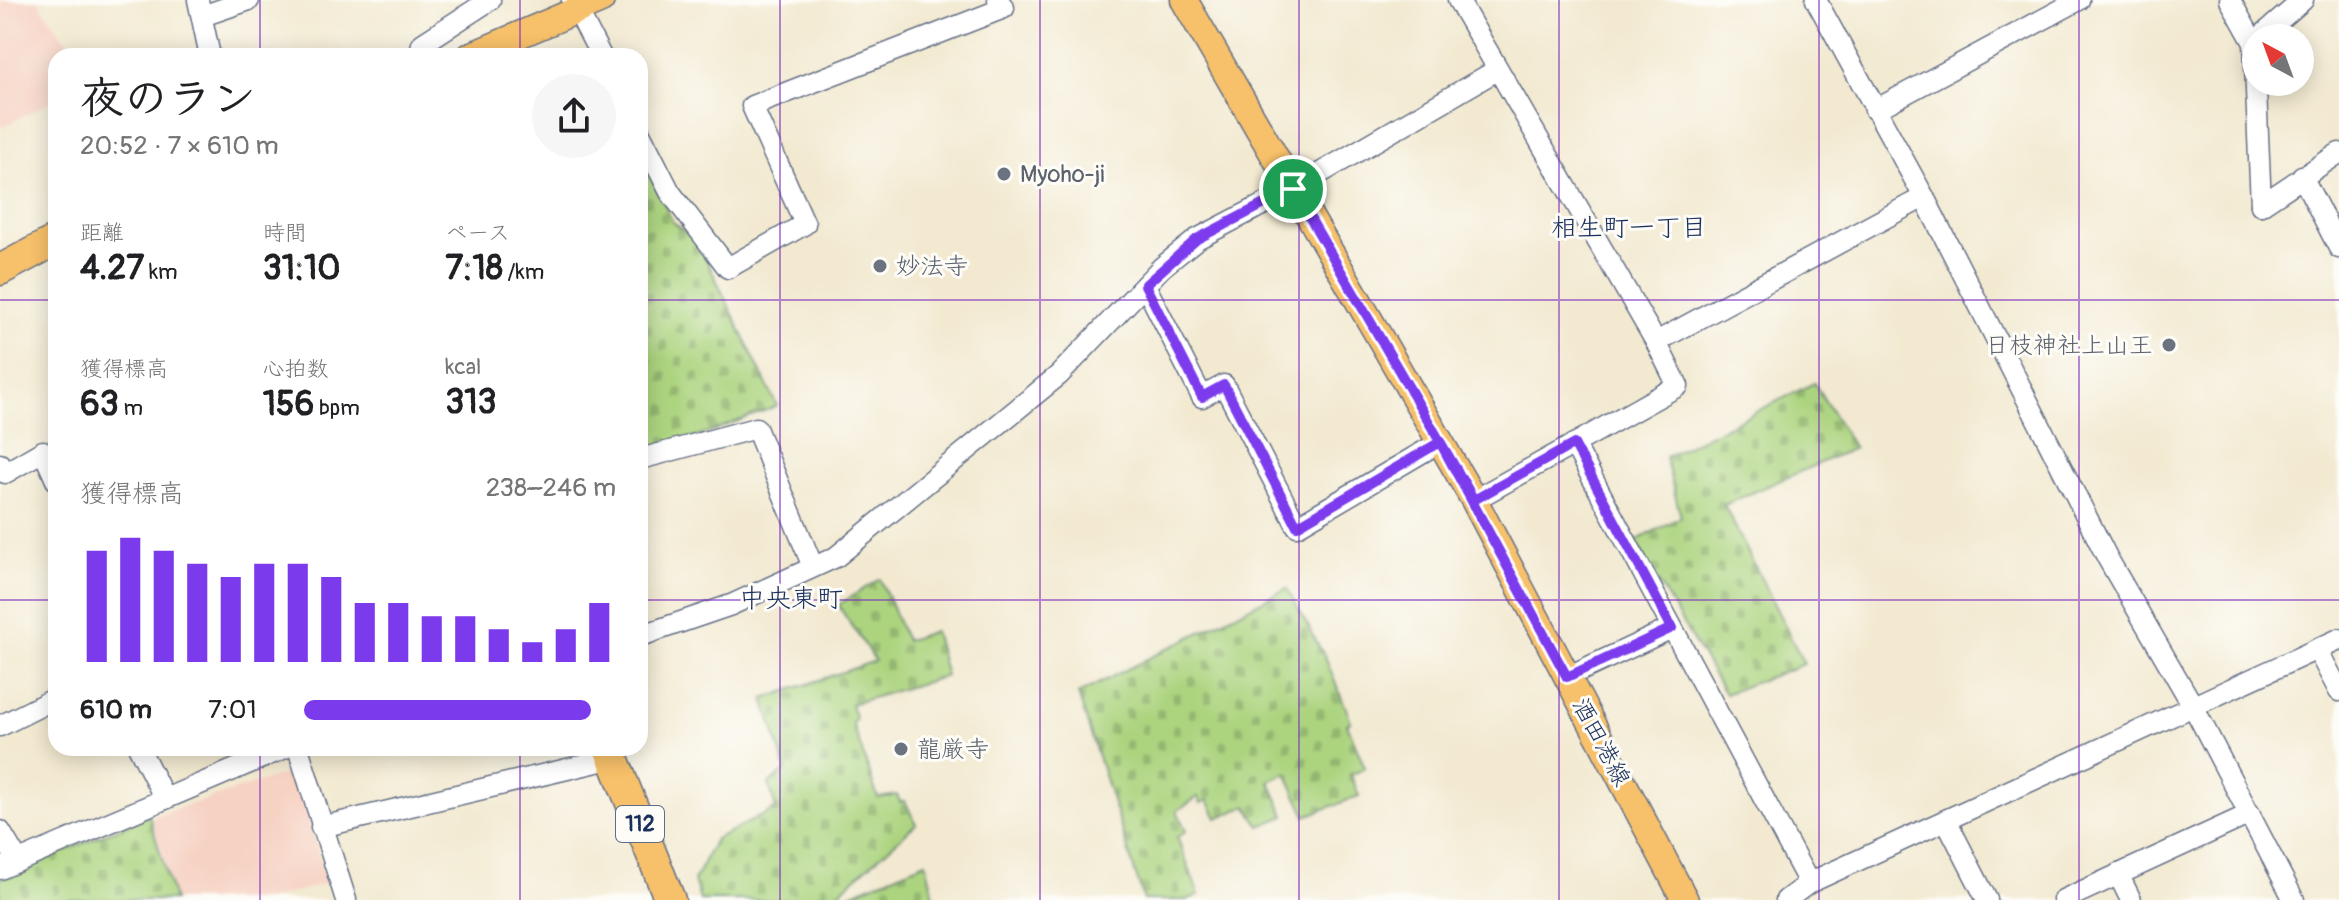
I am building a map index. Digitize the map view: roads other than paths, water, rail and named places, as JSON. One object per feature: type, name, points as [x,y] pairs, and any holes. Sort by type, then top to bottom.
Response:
[{"type":"highway","points":[[0,270],[48,244]]},
{"type":"highway","name":"112","points":[[612,756],[670,900]]},
{"type":"main road","name":"酒田港線","points":[[1184,0],[1474,500],[1685,900]]},
{"type":"main road","points":[[487,48],[584,3]]},
{"type":"street","points":[[208,48],[200,8],[249,0]]},
{"type":"street","points":[[421,48],[422,44],[490,0]]},
{"type":"street","points":[[648,149],[670,192],[728,268],[805,224],[752,106],[1004,8],[998,0]]},
{"type":"street","points":[[1458,0],[1656,342],[1678,386],[1474,500]]},
{"type":"street","points":[[1816,0],[1924,197],[2108,559],[2193,706],[2294,900]]},
{"type":"street","points":[[1875,110],[2079,0]]},
{"type":"street","points":[[2230,0],[2246,24]]},
{"type":"street","points":[[2275,24],[2303,0]]},
{"type":"street","points":[[584,3],[598,48]]},
{"type":"street","points":[[648,633],[731,605],[836,557],[1059,375],[1145,285],[1197,239],[1293,189],[1497,70]]},
{"type":"street","points":[[2258,96],[2261,205],[2339,153]]},
{"type":"street","points":[[2302,176],[2339,248]]},
{"type":"street","points":[[1656,342],[1924,197]]},
{"type":"street","points":[[1145,285],[1202,397],[1224,385],[1297,526],[1440,442]]},
{"type":"street","points":[[648,457],[756,428],[813,567]]},
{"type":"street","points":[[1574,444],[1809,883]]},
{"type":"street","points":[[2,471],[43,451],[48,462]]},
{"type":"street","points":[[1567,677],[1672,628]]},
{"type":"street","points":[[1786,900],[1809,883],[2339,639]]},
{"type":"street","points":[[2317,649],[2339,691]]},
{"type":"street","points":[[0,726],[48,702]]},
{"type":"street","points":[[143,756],[165,799]]},
{"type":"street","points":[[0,831],[9,865],[266,756]]},
{"type":"street","points":[[300,756],[346,900]]},
{"type":"street","points":[[321,827],[599,756]]},
{"type":"street","points":[[2063,900],[2250,814]]},
{"type":"street","points":[[1946,820],[1987,900]]},
{"type":"street","points":[[2118,874],[2131,900]]},
{"type":"place","name":"Myoho-ji","points":[[1004,174]]},
{"type":"place","name":"妙法寺","points":[[880,266]]},
{"type":"place","name":"日枝神社上山王","points":[[2169,345]]},
{"type":"place","name":"龍厳寺","points":[[901,749]]},
{"type":"district","name":"相生町一丁目","points":[[1629,228]]},
{"type":"district","name":"中央東町","points":[[791,599]]}]
